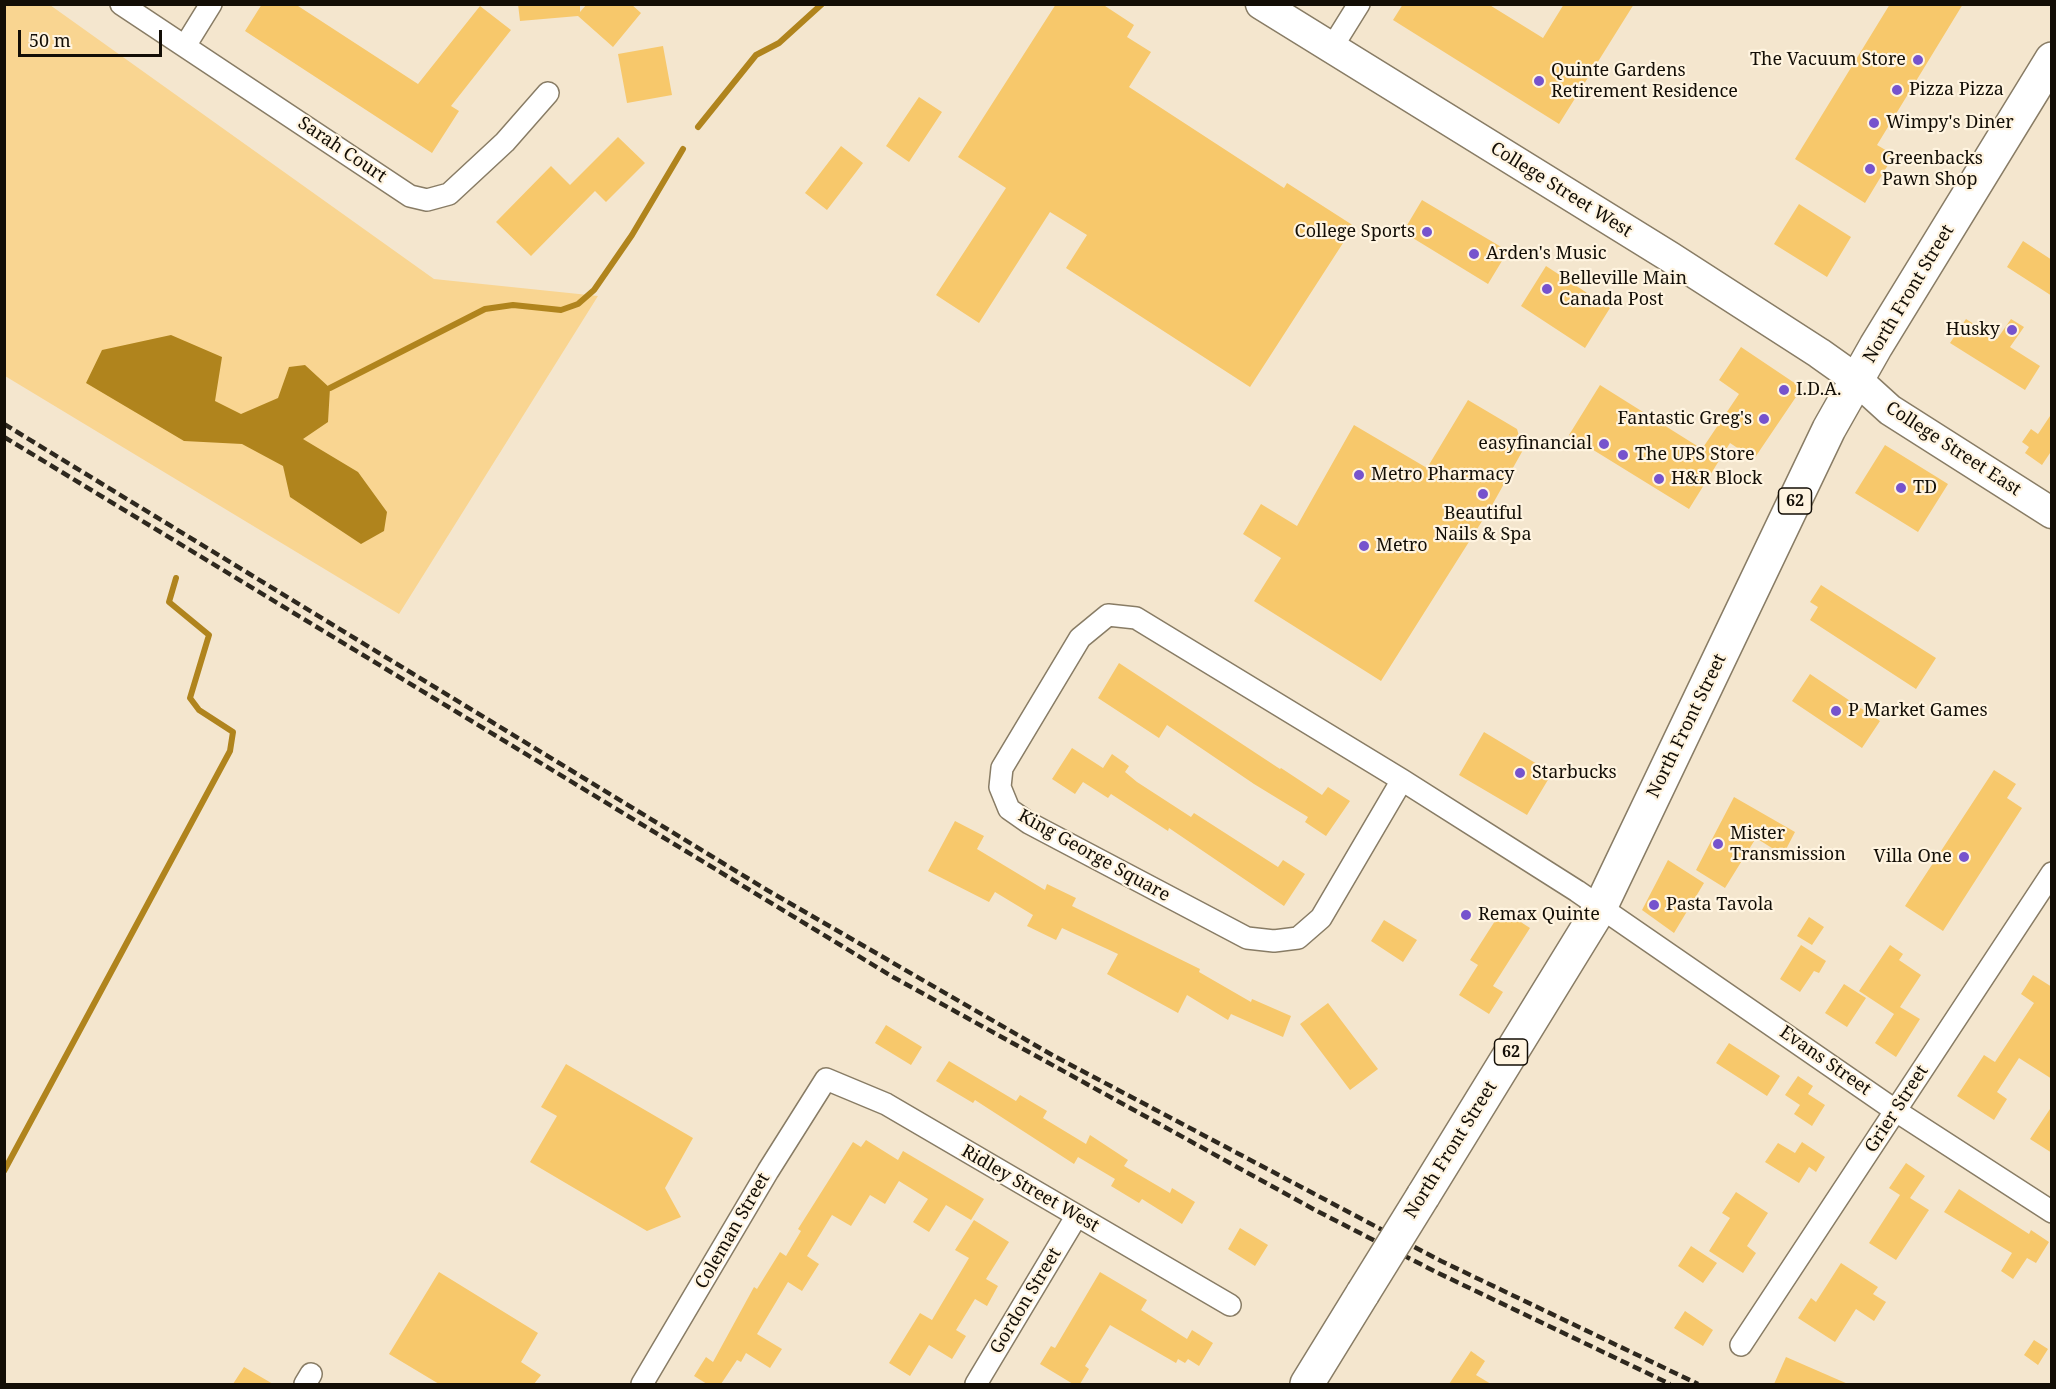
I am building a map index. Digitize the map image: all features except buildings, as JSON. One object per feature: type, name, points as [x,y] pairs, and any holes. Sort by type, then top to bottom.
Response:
[{"type":"main road","name":"College Street West","points":[[1261,4],[1670,258],[1857,380]]},
{"type":"main road","name":"North Front Street","points":[[1307,1384],[1600,908],[1829,429],[2052,59]]},
{"type":"main road","name":"College Street East","points":[[1857,380],[1890,410],[2052,513]]},
{"type":"street","name":"Sarah Court","points":[[121,4],[410,196],[427,200],[449,194],[505,142],[548,93]]},
{"type":"street","points":[[185,46],[211,4]]},
{"type":"street","points":[[1331,49],[1359,4]]},
{"type":"street","name":"King George Square","points":[[1402,780],[1321,918],[1298,938],[1274,941],[1247,938],[1029,823],[1009,809],[1000,787],[1002,768],[1080,638],[1108,615],[1136,618],[1402,780],[1600,908]]},
{"type":"street","name":"Grier Street","points":[[1741,1345],[2052,873]]},
{"type":"street","name":"Evans Street","points":[[1600,908],[1896,1111],[2052,1212]]},
{"type":"street","name":"Ridley Street West","points":[[826,1079],[886,1104],[1230,1305]]},
{"type":"street","name":"Coleman Street","points":[[642,1384],[774,1161],[826,1079]]},
{"type":"street","name":"Gordon Street","points":[[976,1384],[1077,1217]]},
{"type":"shaded area","points":[[4,5],[50,5],[434,279],[598,296],[399,614],[5,376]]},
{"type":"shaded area","points":[[171,335],[222,357],[215,401],[241,414],[278,398],[289,367],[305,365],[330,388],[328,422],[303,439],[358,472],[387,512],[384,531],[361,544],[290,497],[283,466],[242,444],[184,441],[86,383],[102,350]]},
{"type":"waterway","points":[[698,127],[756,55],[779,43],[822,4]]},
{"type":"waterway","points":[[330,388],[485,309],[513,305],[561,310],[578,304],[594,290],[632,235],[683,149]]},
{"type":"waterway","points":[[4,1171],[230,751],[233,732],[199,710],[190,698],[209,635],[169,602],[176,578]]},
{"type":"railway","points":[[4,424],[767,890],[1054,1056],[1441,1261],[1698,1384]]},
{"type":"railway","points":[[4,437],[893,977],[1315,1210],[1436,1272],[1670,1384]]},
{"type":"place","name":"The Vacuum Store","points":[[1918,60]]},
{"type":"place","name":"Quinte Gardens Retirement Residence","points":[[1539,81]]},
{"type":"place","name":"Pizza Pizza","points":[[1897,90]]},
{"type":"place","name":"Wimpy's Diner","points":[[1874,123]]},
{"type":"place","name":"Greenbacks Pawn Shop","points":[[1870,169]]},
{"type":"place","name":"College Sports","points":[[1427,232]]},
{"type":"place","name":"Arden's Music","points":[[1474,254]]},
{"type":"place","name":"Belleville Main Canada Post","points":[[1547,289]]},
{"type":"place","name":"Husky","points":[[2012,330]]},
{"type":"place","name":"I.D.A.","points":[[1784,390]]},
{"type":"place","name":"Fantastic Greg's","points":[[1764,419]]},
{"type":"place","name":"easyfinancial","points":[[1604,444]]},
{"type":"place","name":"The UPS Store","points":[[1623,455]]},
{"type":"place","name":"Metro Pharmacy","points":[[1359,475]]},
{"type":"place","name":"H&R Block","points":[[1659,479]]},
{"type":"place","name":"TD","points":[[1901,488]]},
{"type":"place","name":"Beautiful Nails & Spa","points":[[1483,494]]},
{"type":"place","name":"Metro","points":[[1364,546]]},
{"type":"place","name":"P Market Games","points":[[1836,711]]},
{"type":"place","name":"Starbucks","points":[[1520,773]]},
{"type":"place","name":"Mister Transmission","points":[[1718,844]]},
{"type":"place","name":"Villa One","points":[[1964,857]]},
{"type":"place","name":"Pasta Tavola","points":[[1654,905]]},
{"type":"place","name":"Remax Quinte","points":[[1466,915]]}]
